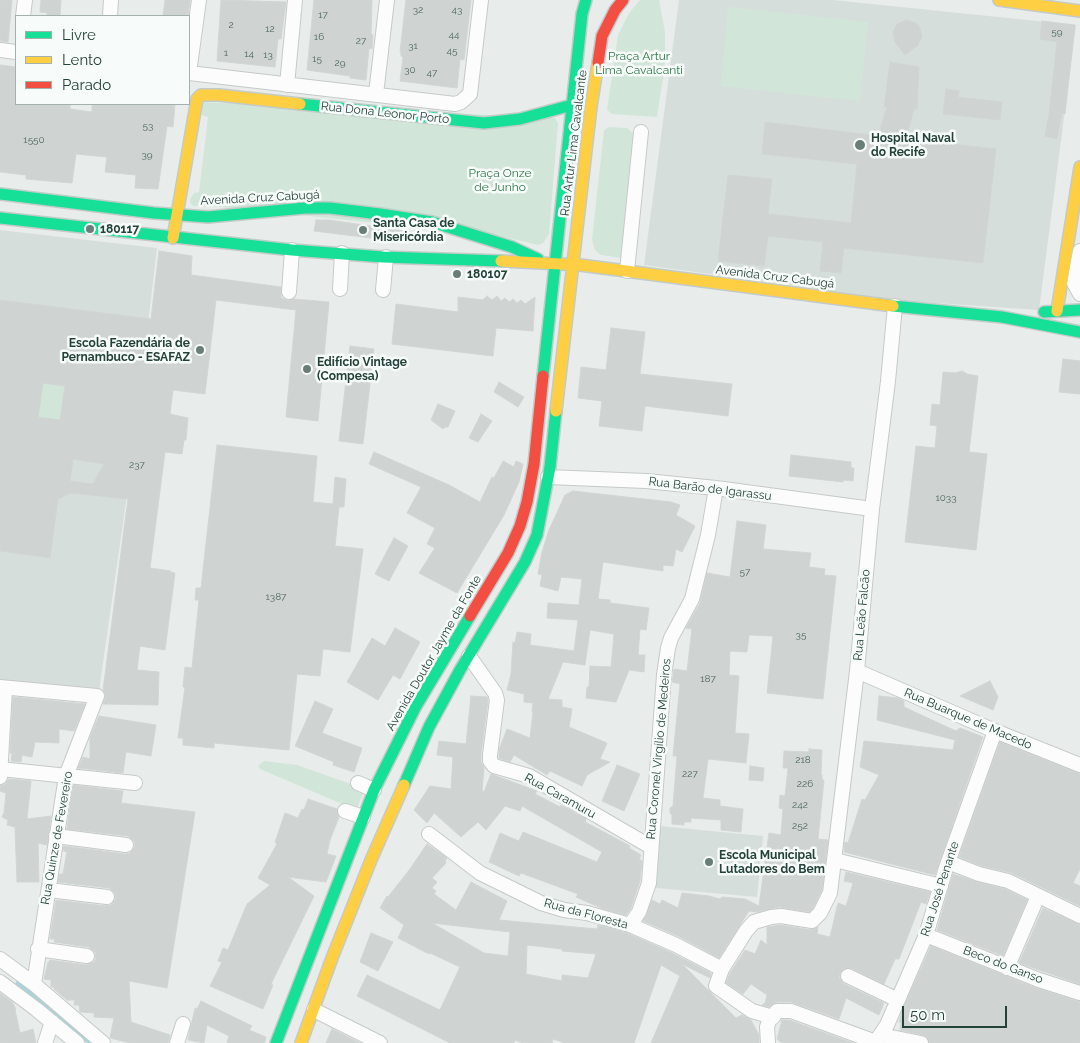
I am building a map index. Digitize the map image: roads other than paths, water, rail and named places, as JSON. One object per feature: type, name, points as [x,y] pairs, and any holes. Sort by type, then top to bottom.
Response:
[{"type":"main road","name":"Rua Artur Lima Cavalcante","points":[[550,262],[572,105],[582,14],[586,0]]},
{"type":"main road","name":"Rua Artur Lima Cavalcante","points":[[573,265],[591,108],[602,36],[615,10],[623,0]]},
{"type":"main road","points":[[999,0],[1080,11]]},
{"type":"main road","name":"Rua Dona Leonor Porto","points":[[177,215],[197,99],[201,95],[219,95],[484,123],[520,119],[572,105]]},
{"type":"main road","points":[[1058,311],[1080,165]]},
{"type":"main road","name":"Avenida Cruz Cabugá","points":[[0,194],[177,215],[216,216],[305,208],[330,208],[380,214],[432,222],[512,247],[550,262]]},
{"type":"main road","points":[[173,238],[177,215]]},
{"type":"main road","name":"Avenida Cruz Cabugá","points":[[0,218],[292,250],[386,257],[550,262],[895,306],[1002,316],[1078,332]]},
{"type":"main road","name":"Avenida Doutor Jayme da Fonte","points":[[276,1043],[374,790],[415,708],[492,581],[508,553],[520,526],[528,502],[534,464],[550,262]]},
{"type":"main road","points":[[301,1043],[371,860],[429,727],[525,562],[537,535],[548,477],[573,265]]},
{"type":"main road","name":"Avenida Cruz Cabugá","points":[[1002,316],[1080,310]]},
{"type":"main road","points":[[355,839],[365,847],[371,860]]},
{"type":"main road","points":[[283,1043],[305,990],[303,975]]},
{"type":"street","points":[[23,15],[25,0]]},
{"type":"street","points":[[110,15],[111,0]]},
{"type":"street","points":[[190,66],[199,0]]},
{"type":"street","points":[[287,85],[295,0]]},
{"type":"street","points":[[376,94],[387,0]]},
{"type":"street","name":"Rua Dona Leonor Porto","points":[[190,73],[455,104],[461,102],[470,94],[481,0]]},
{"type":"street","points":[[0,50],[15,52]]},
{"type":"street","points":[[627,272],[641,132]]},
{"type":"street","points":[[289,292],[292,250]]},
{"type":"street","points":[[1080,252],[1074,283],[1080,294]]},
{"type":"street","points":[[340,289],[342,253]]},
{"type":"street","points":[[383,290],[386,257]]},
{"type":"street","name":"Rua Leão Falcão","points":[[722,969],[746,931],[754,922],[781,916],[809,922],[814,919],[826,903],[830,893],[857,671],[872,508],[888,381],[895,306]]},
{"type":"street","name":"Rua Barão de Igarassu","points":[[548,477],[646,481],[872,508]]},
{"type":"street","name":"Rua Coronel Virgílio de Medeiros","points":[[630,924],[639,912],[649,883],[664,675],[668,648],[671,638],[692,599],[708,535],[716,488]]},
{"type":"street","name":"Rua Caramuru","points":[[469,656],[495,693],[497,700],[490,755],[490,760],[494,766],[529,776],[651,847]]},
{"type":"street","name":"Rua Buarque de Macedo","points":[[857,671],[995,731],[1080,765]]},
{"type":"street","points":[[3,688],[0,772],[135,783]]},
{"type":"street","name":"Rua Quinze de Fevereiro","points":[[3,688],[96,696],[66,776],[34,984]]},
{"type":"street","name":"Rua José Penante","points":[[882,1040],[926,936],[948,862],[995,731]]},
{"type":"street","points":[[358,783],[374,790]]},
{"type":"street","points":[[346,811],[363,817]]},
{"type":"street","name":"Rua da Floresta","points":[[429,834],[480,873],[541,903],[564,910],[586,913],[630,924],[722,969]]},
{"type":"street","points":[[56,836],[126,845]]},
{"type":"street","points":[[835,860],[941,886]]},
{"type":"street","points":[[948,862],[979,874],[1008,881],[1080,916]]},
{"type":"street","points":[[48,890],[107,897]]},
{"type":"street","points":[[1006,968],[1038,896]]},
{"type":"street","name":"Beco do Ganso","points":[[926,936],[1006,968],[1080,993]]},
{"type":"street","points":[[38,949],[87,956]]},
{"type":"street","points":[[0,959],[34,984],[103,1043]]},
{"type":"street","points":[[722,969],[716,986],[752,1011],[773,1017]]},
{"type":"street","points":[[19,973],[4,985],[77,1043]]},
{"type":"street","points":[[848,976],[898,1000]]},
{"type":"street","points":[[314,1010],[380,1043]]},
{"type":"street","points":[[752,1011],[768,1037]]},
{"type":"street","points":[[768,1037],[769,1021],[777,1011],[791,1011],[882,1040],[921,1043]]},
{"type":"street","points":[[44,1043],[52,1022]]},
{"type":"street","points":[[177,1043],[183,1024]]},
{"type":"water","points":[[18,979],[94,1043],[87,1043],[15,984]]},
{"type":"place","name":"Hospital Naval do Recife","points":[[860,145]]},
{"type":"place","name":"180117","points":[[90,229]]},
{"type":"place","name":"Santa Casa de Misericórdia","points":[[363,230]]},
{"type":"place","name":"180107","points":[[457,274]]},
{"type":"place","name":"Escola Fazendária de Pernambuco - ESAFAZ","points":[[200,350]]},
{"type":"place","name":"Edifício Vintage (Compesa)","points":[[307,369]]},
{"type":"place","name":"Escola Municipal Lutadores do Bem","points":[[709,862]]},
{"type":"park label","name":"Praça Artur Lima Cavalcanti","points":[[639,63]]},
{"type":"park label","name":"Praça Onze de Junho","points":[[500,180]]}]
